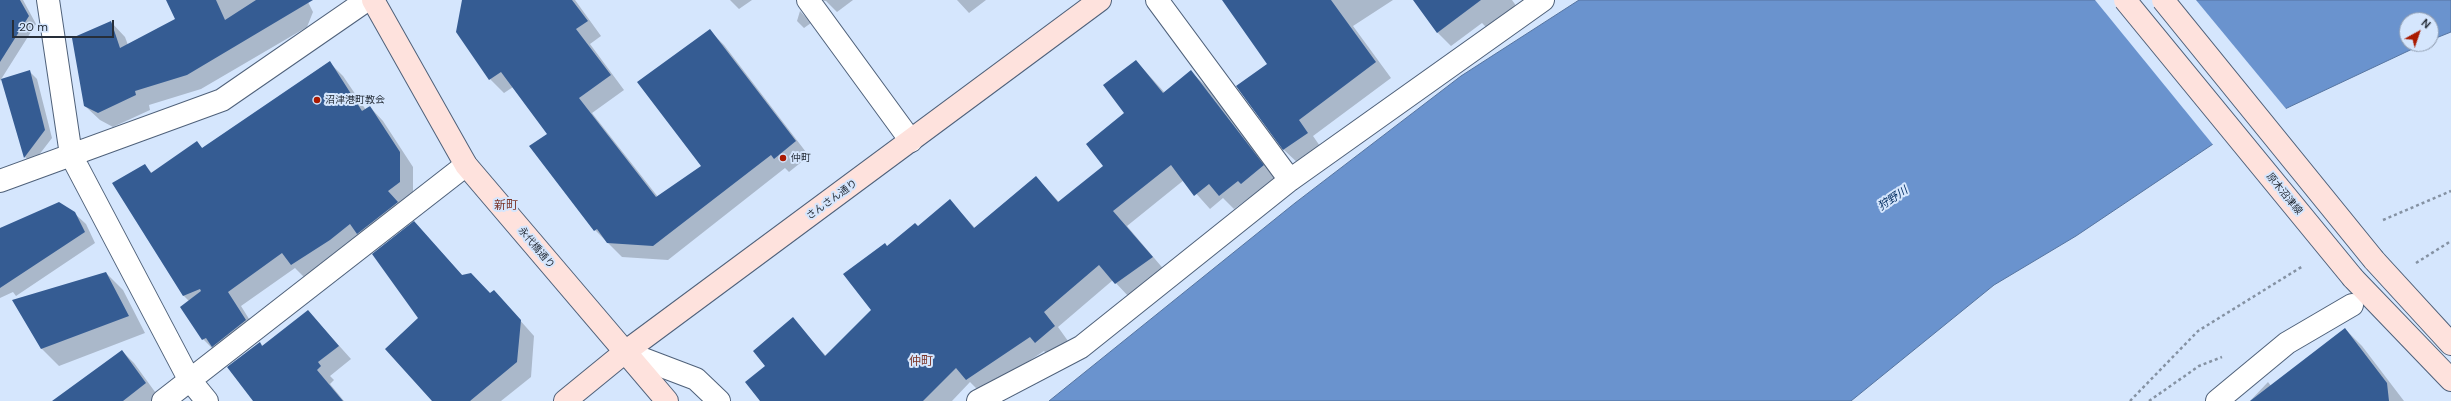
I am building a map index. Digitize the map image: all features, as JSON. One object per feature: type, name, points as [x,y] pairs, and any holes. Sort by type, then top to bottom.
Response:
[{"type":"main road","name":"永代橋通り","points":[[373,0],[466,165],[667,401]]},
{"type":"main road","name":"さんさん通り","points":[[565,401],[625,352],[1100,0]]},
{"type":"main road","name":"原木沼津線","points":[[2124,0],[2353,278],[2451,380]]},
{"type":"main road","points":[[2163,0],[2374,260],[2451,344]]},
{"type":"street","points":[[48,0],[71,155],[190,379],[207,401]]},
{"type":"street","points":[[0,181],[222,100],[367,0]]},
{"type":"street","points":[[808,0],[911,141]]},
{"type":"street","points":[[1157,0],[1290,180]]},
{"type":"street","points":[[978,401],[1081,347],[1290,180],[1543,0]]},
{"type":"street","points":[[163,401],[466,165]]},
{"type":"street","points":[[2217,401],[2287,344],[2352,305]]},
{"type":"street","points":[[625,352],[696,379],[719,401]]},
{"type":"path","points":[[2383,220],[2451,191]]},
{"type":"path","points":[[2392,279],[2451,241]]},
{"type":"path","points":[[2130,401],[2198,331],[2303,266]]},
{"type":"water","name":"狩野川","points":[[1579,0],[2451,0],[2451,32],[2439,37],[2439,12],[2399,12],[2399,52],[2406,52],[2219,140],[2076,236],[1994,285],[1851,401],[1049,401],[1295,203],[1461,76]]},
{"type":"pier","points":[[2095,0],[2196,0],[2287,110],[2214,146]]},
{"type":"building","points":[[0,0],[20,0],[29,16],[0,62]]},
{"type":"building","points":[[166,0],[216,0],[225,20],[256,0],[313,0],[187,75],[135,91],[136,95],[98,113],[84,106],[72,38],[111,21],[120,48],[175,19]]},
{"type":"building","points":[[462,0],[572,0],[588,21],[576,29],[611,75],[579,98],[656,197],[701,166],[637,82],[710,29],[796,141],[774,159],[771,155],[653,246],[607,243],[597,229],[594,231],[529,146],[547,134],[501,72],[489,80],[456,32]]},
{"type":"building","points":[[1222,0],[1331,0],[1376,62],[1299,120],[1308,133],[1283,150],[1236,86],[1267,64]]},
{"type":"building","points":[[1413,0],[1481,0],[1437,33]]},
{"type":"building","points":[[1136,60],[1163,93],[1191,70],[1264,165],[1241,184],[1238,181],[1219,196],[1209,184],[1194,196],[1171,165],[1113,211],[1153,257],[1115,284],[1099,265],[1044,312],[1055,326],[1035,343],[1030,337],[966,380],[956,368],[923,401],[760,401],[745,382],[765,366],[753,351],[793,317],[825,356],[871,310],[843,274],[885,243],[887,246],[915,223],[918,226],[950,199],[974,228],[1036,176],[1058,202],[1103,166],[1086,144],[1124,113],[1103,85]]},
{"type":"building","points":[[330,61],[362,111],[370,106],[400,152],[400,182],[388,191],[398,202],[357,234],[350,224],[330,240],[291,265],[282,253],[228,292],[246,320],[212,347],[206,338],[202,340],[180,307],[201,291],[200,289],[183,296],[112,183],[145,164],[151,173],[197,141],[202,148]]},
{"type":"building","points":[[30,70],[45,130],[24,158],[1,79]]},
{"type":"building","points":[[59,202],[75,212],[85,232],[0,288],[0,228]]},
{"type":"building","points":[[414,221],[462,275],[471,273],[490,293],[494,290],[521,320],[517,362],[470,401],[432,401],[385,349],[418,318],[372,254]]},
{"type":"building","points":[[106,272],[129,316],[41,349],[12,300]]},
{"type":"building","points":[[308,310],[339,346],[318,362],[321,366],[317,370],[343,401],[253,401],[227,367],[260,342],[262,346]]},
{"type":"building","points":[[2345,328],[2387,383],[2389,401],[2250,401]]},
{"type":"building","points":[[122,350],[146,383],[123,401],[52,401]]},
{"type":"place","name":"沼津港町教会","points":[[317,100]]},
{"type":"place","name":"仲町","points":[[783,158]]},
{"type":"district","name":"新町","points":[[506,206]]},
{"type":"district","name":"仲町","points":[[921,362]]}]
